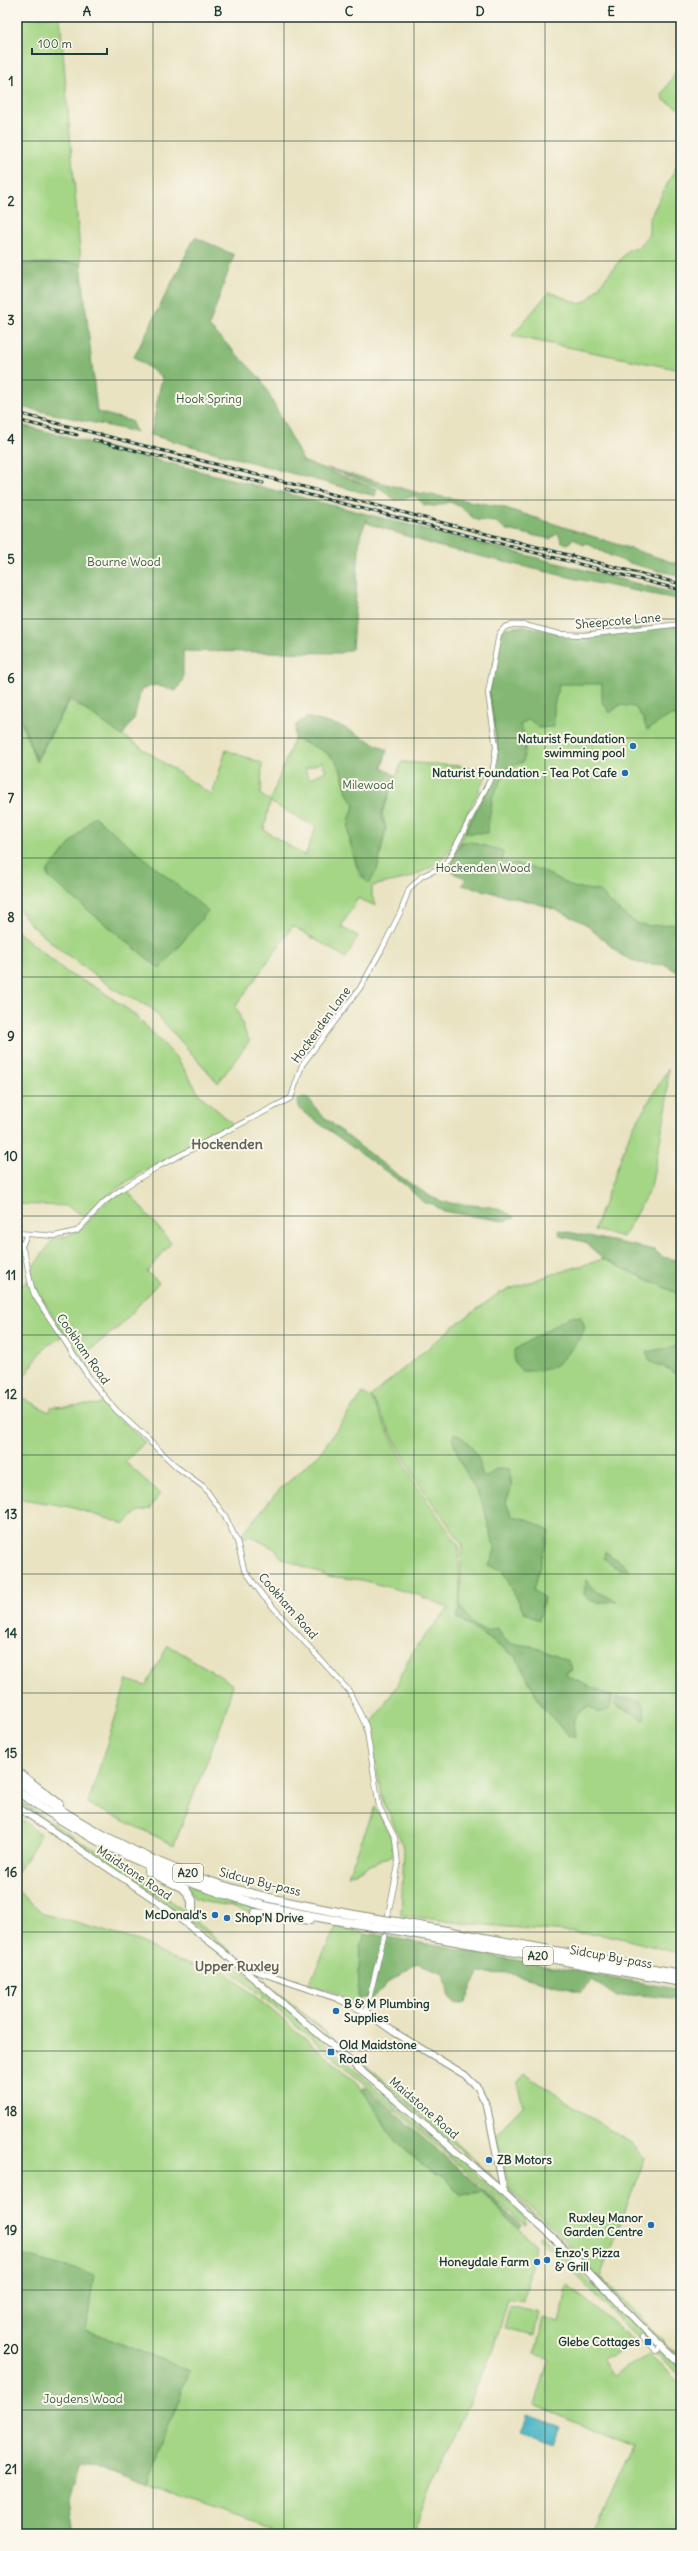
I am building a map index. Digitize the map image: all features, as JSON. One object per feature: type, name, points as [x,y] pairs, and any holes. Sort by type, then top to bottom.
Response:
[{"type":"highway","name":"A20","points":[[17,1772],[90,1827]]},
{"type":"highway","name":"Sidcup By-pass","points":[[17,1781],[90,1827],[206,1880],[277,1899],[377,1919],[396,1926],[681,1982]]},
{"type":"highway","name":"Sidcup By-pass","points":[[17,1791],[40,1808],[98,1841],[152,1867],[222,1894],[262,1905],[376,1928],[396,1926],[681,1974]]},
{"type":"highway","points":[[98,1841],[128,1862],[185,1889],[192,1900],[192,1910]]},
{"type":"highway","points":[[255,1913],[322,1922],[358,1924]]},
{"type":"main road","name":"Maidstone Road","points":[[17,1807],[157,1901],[238,1965],[504,2194],[578,2262],[662,2347],[681,2364]]},
{"type":"main road","points":[[238,1965],[337,1998],[366,2012],[394,2032],[465,2075],[478,2088],[487,2106],[504,2194]]},
{"type":"street","name":"Sheepcote Lane","points":[[440,868],[452,853],[492,776],[496,747],[488,693],[499,634],[505,627],[512,624],[524,625],[559,634],[584,636],[681,624]]},
{"type":"street","name":"Hockenden Lane","points":[[17,1233],[55,1236],[77,1231],[104,1202],[123,1188],[160,1166],[291,1098],[304,1061],[360,988],[401,911],[409,889],[422,876],[440,868]]},
{"type":"street","points":[[22,1246],[27,1234]]},
{"type":"street","name":"Cookham Road","points":[[17,1240],[22,1246],[29,1283],[35,1296],[92,1382],[137,1430],[178,1468],[204,1487],[225,1516],[237,1541],[244,1569],[263,1596],[349,1691],[366,1726],[379,1806],[395,1838],[398,1866],[388,1916]]},
{"type":"street","points":[[366,2012],[384,1936]]},
{"type":"street","points":[[642,2338],[657,2351],[662,2347]]},
{"type":"green space","points":[[17,17],[60,17],[81,263],[17,263]]},
{"type":"green space","points":[[681,62],[681,110],[664,100],[662,95]]},
{"type":"green space","points":[[681,158],[681,370],[512,336],[549,292],[580,304],[588,300],[629,249],[637,248],[649,234],[649,219]]},
{"type":"green space","name":"Hook Spring","points":[[195,237],[234,255],[209,326],[261,379],[303,461],[377,489],[375,496],[151,435],[162,377],[134,357]]},
{"type":"green space","points":[[81,263],[97,412],[131,421],[136,432],[17,406],[17,265]]},
{"type":"green space","name":"Bourne Wood","points":[[17,424],[681,595],[681,600],[581,580],[437,546],[367,523],[367,519],[360,536],[352,649],[340,653],[183,651],[183,679],[176,691],[155,685],[141,690],[134,719],[122,736],[70,698],[36,760],[17,708]]},
{"type":"green space","points":[[327,468],[419,493],[499,506],[681,565],[681,576],[620,560],[587,543],[583,545],[574,538],[568,544],[562,542],[558,533],[550,539],[507,530],[496,522],[476,520],[459,506],[450,502],[435,506],[424,505],[415,496],[395,500],[378,487]]},
{"type":"green space","points":[[681,625],[681,955],[455,874],[448,868],[470,819],[493,777],[497,763],[497,747],[488,693],[500,635],[559,635]]},
{"type":"green space","name":"Hockenden Wood","points":[[681,625],[681,718],[671,715],[647,730],[643,719],[635,707],[620,705],[610,713],[602,701],[602,684],[559,684],[554,706],[554,727],[539,728],[529,719],[520,725],[527,739],[523,762],[508,768],[493,796],[487,833],[465,833],[494,777],[497,763],[498,747],[489,693],[500,635],[505,628],[524,626],[571,636]]},
{"type":"green space","points":[[70,700],[212,795],[226,750],[262,763],[261,795],[270,801],[294,739],[309,744],[323,751],[335,760],[339,766],[348,794],[355,804],[349,824],[356,865],[361,877],[377,870],[386,828],[382,813],[402,762],[490,768],[449,850],[438,864],[409,878],[372,886],[372,896],[376,906],[358,898],[341,927],[358,936],[346,958],[293,926],[236,1006],[247,1037],[250,1040],[218,1083],[151,1008],[116,990],[63,952],[32,926],[17,907],[17,712],[36,762]],"holes":[[[322,762],[326,771],[309,779],[305,769]],[[270,802],[316,827],[305,856],[264,830]]]},
{"type":"green space","name":"Milewood","points":[[307,717],[343,727],[387,750],[382,768],[395,775],[381,816],[386,828],[377,870],[369,884],[360,872],[353,855],[349,837],[349,822],[355,804],[348,794],[339,766],[335,760],[323,751],[294,739],[296,725]]},
{"type":"green space","points":[[94,816],[208,911],[160,969],[48,877],[48,870]]},
{"type":"green space","name":"Hockenden Wood","points":[[461,842],[470,842],[503,851],[502,861],[541,870],[573,887],[600,891],[621,912],[639,924],[651,926],[681,922],[681,974],[666,965],[638,963],[621,955],[584,923],[561,912],[543,905],[462,885],[466,879],[448,868]]},
{"type":"green space","points":[[17,931],[69,974],[99,989],[134,1014],[177,1058],[200,1095],[234,1125],[136,1176],[118,1188],[85,1217],[67,1206],[17,1204]]},
{"type":"green space","points":[[668,1069],[667,1105],[651,1187],[623,1237],[594,1230],[630,1133]]},
{"type":"green space","points":[[304,1097],[309,1100],[321,1114],[361,1147],[428,1195],[449,1203],[494,1208],[515,1218],[504,1221],[454,1213],[442,1211],[433,1204],[424,1203],[405,1185],[299,1109],[298,1100]]},
{"type":"green space","points":[[125,1188],[171,1243],[147,1272],[159,1282],[120,1326],[82,1356],[89,1368],[87,1373],[31,1280],[31,1270],[53,1239],[76,1232],[103,1205]]},
{"type":"green space","points":[[559,1230],[654,1250],[663,1257],[681,1261],[681,1295],[603,1259],[585,1242],[560,1236]]},
{"type":"green space","points":[[603,1259],[681,1295],[681,1954],[613,1936],[462,1923],[401,1915],[404,1848],[381,1796],[370,1726],[397,1685],[408,1660],[418,1644],[449,1608],[418,1595],[362,1580],[327,1576],[282,1558],[275,1549],[250,1536],[237,1540],[277,1492],[319,1454],[363,1393],[371,1398],[414,1482],[459,1546],[460,1611],[462,1544],[417,1481],[371,1396],[453,1327],[499,1293],[544,1277]]},
{"type":"green space","points":[[28,1281],[62,1337],[45,1347],[17,1387],[17,1288]]},
{"type":"green space","points":[[570,1316],[581,1317],[585,1327],[580,1338],[566,1355],[556,1365],[546,1369],[522,1371],[514,1362],[514,1350]]},
{"type":"green space","points":[[681,1342],[681,1348],[678,1349],[677,1355],[681,1358],[681,1375],[677,1375],[671,1370],[651,1362],[646,1352],[673,1347]]},
{"type":"green space","points":[[17,1395],[49,1412],[52,1407],[102,1404],[145,1442],[125,1462],[160,1493],[150,1509],[137,1512],[125,1524],[70,1507],[17,1498]]},
{"type":"green space","points":[[454,1433],[465,1440],[475,1452],[479,1460],[482,1474],[485,1478],[496,1469],[509,1469],[512,1486],[506,1502],[512,1516],[530,1520],[549,1531],[534,1590],[544,1598],[539,1621],[524,1612],[502,1570],[489,1566],[495,1550],[483,1504],[462,1465],[453,1441]]},
{"type":"green space","points":[[605,1551],[630,1570],[619,1569],[610,1564],[604,1558]]},
{"type":"green space","points":[[586,1580],[595,1591],[617,1601],[594,1602],[587,1598],[584,1594]]},
{"type":"green space","points":[[463,1609],[470,1621],[480,1629],[489,1632],[491,1629],[498,1628],[503,1638],[510,1643],[531,1646],[569,1661],[573,1670],[565,1673],[569,1677],[613,1697],[609,1710],[599,1713],[589,1706],[579,1713],[574,1719],[575,1738],[568,1735],[543,1708],[516,1657],[457,1618],[458,1612]]},
{"type":"green space","points":[[168,1645],[233,1684],[223,1720],[174,1845],[88,1804],[127,1680],[146,1686]]},
{"type":"green space","points":[[616,1697],[640,1701],[644,1706],[645,1719],[615,1705]]},
{"type":"green space","points":[[17,1799],[79,1841],[130,1868],[131,1874],[156,1885],[155,1890],[187,1913],[248,1966],[146,1888],[17,1802]]},
{"type":"green space","points":[[375,1807],[392,1839],[393,1855],[348,1875]]},
{"type":"green space","points":[[17,1815],[41,1835],[17,1873]]},
{"type":"green space","points":[[186,1885],[262,1909],[263,1911],[248,1912],[232,1906],[199,1901],[200,1899],[197,1898],[196,1900]]},
{"type":"green space","points":[[17,1890],[44,1914],[139,1941],[172,1959],[192,1965],[218,1965],[358,2083],[396,2142],[431,2172],[444,2177],[461,2195],[482,2193],[535,2245],[524,2302],[508,2299],[494,2349],[430,2488],[413,2534],[275,2534],[258,2524],[179,2498],[147,2483],[187,2377],[168,2362],[86,2330],[93,2274],[17,2254]]},
{"type":"green space","points":[[336,1927],[366,1933],[360,1947],[358,2004],[337,1993],[309,1984]]},
{"type":"green space","points":[[366,1933],[681,1990],[681,1999],[640,1995],[617,1997],[592,1980],[581,1992],[512,1974],[479,1973],[465,2002],[456,2004],[449,1997],[444,1973],[417,1963],[388,1983],[373,1998],[358,1998],[360,1946]]},
{"type":"green space","points":[[221,1962],[236,1966],[525,2217],[525,2225],[408,2120]]},
{"type":"green space","points":[[262,1979],[443,2130],[499,2183]]},
{"type":"green space","points":[[525,2074],[630,2143],[645,2158],[600,2277],[664,2341],[664,2345],[575,2253],[510,2194],[508,2189],[586,2263],[554,2228],[509,2188],[496,2134],[523,2106],[517,2083]]},
{"type":"green space","points":[[364,2088],[368,2088],[521,2224],[519,2228],[482,2193],[461,2195],[444,2177],[431,2172],[396,2142],[363,2091]]},
{"type":"green space","points":[[541,2235],[644,2335],[639,2339],[538,2238]]},
{"type":"green space","name":"Joydens Wood","points":[[17,2254],[94,2274],[86,2330],[190,2371],[147,2483],[104,2467],[95,2465],[79,2466],[69,2500],[74,2534],[17,2534]]},
{"type":"green space","points":[[567,2283],[636,2343],[630,2348],[602,2359],[613,2375],[649,2355],[681,2384],[681,2534],[593,2534],[632,2447],[535,2405],[549,2358],[535,2354],[543,2318],[559,2323]]},
{"type":"green space","points":[[510,2306],[539,2313],[534,2335],[504,2328]]},
{"type":"green space","points":[[665,2346],[681,2356],[681,2359],[668,2348]]},
{"type":"green space","points":[[660,2351],[681,2368],[681,2376],[655,2354]]},
{"type":"water","points":[[528,2415],[561,2427],[554,2445],[521,2433]]},
{"type":"railway","points":[[17,413],[681,584]]},
{"type":"railway","points":[[17,420],[77,435]]},
{"type":"railway","points":[[94,440],[263,483]]},
{"type":"railway","points":[[286,489],[681,590]]},
{"type":"place","name":"Naturist Foundation swimming pool","points":[[633,746]]},
{"type":"place","name":"Naturist Foundation - Tea Pot Cafe","points":[[625,773]]},
{"type":"place","name":"McDonald's","points":[[215,1915]]},
{"type":"place","name":"Shop'N Drive","points":[[227,1918]]},
{"type":"place","name":"B & M Plumbing Supplies","points":[[336,2011]]},
{"type":"place","name":"Old Maidstone Road","points":[[331,2052]]},
{"type":"place","name":"ZB Motors","points":[[489,2160]]},
{"type":"place","name":"Ruxley Manor Garden Centre","points":[[651,2225]]},
{"type":"place","name":"Enzo's Pizza & Grill","points":[[547,2260]]},
{"type":"place","name":"Honeydale Farm","points":[[537,2262]]},
{"type":"place","name":"Glebe Cottages","points":[[648,2342]]},
{"type":"district","name":"Hockenden","points":[[227,1144]]},
{"type":"district","name":"Upper Ruxley","points":[[237,1966]]}]
